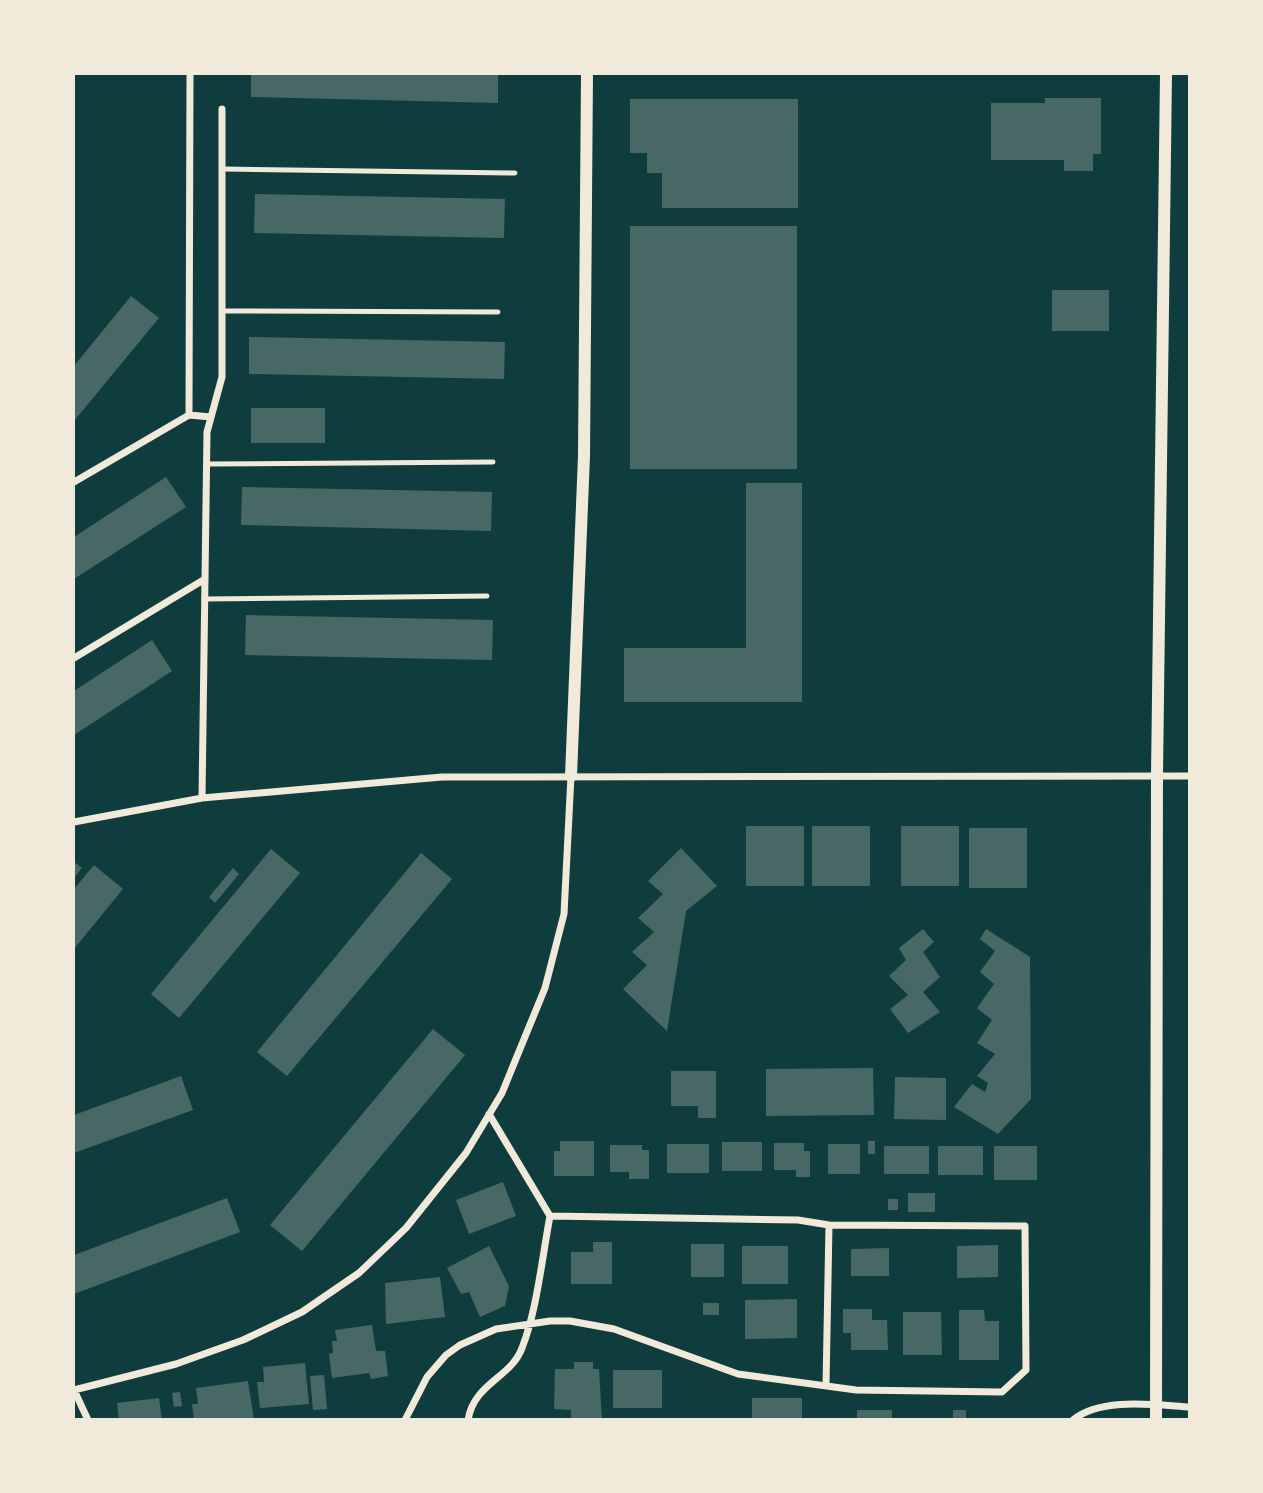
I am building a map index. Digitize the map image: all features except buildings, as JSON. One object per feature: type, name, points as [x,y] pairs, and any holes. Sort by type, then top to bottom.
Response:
[{"type":"street","points":[[189,415],[190,74]]},
{"type":"street","points":[[88,1419],[74,1390],[176,1364],[243,1340],[302,1312],[359,1273],[406,1228],[466,1153],[502,1093],[545,988],[564,914],[572,776],[584,456],[587,74]]},
{"type":"street","points":[[1156,1419],[1157,775],[1166,74]]},
{"type":"street","points":[[202,798],[207,432],[222,377],[222,108]]},
{"type":"street","points":[[74,482],[189,415],[211,417]]},
{"type":"street","points":[[74,658],[205,579]]},
{"type":"street","points":[[74,822],[202,798],[442,776],[1189,776]]},
{"type":"street","points":[[468,1419],[472,1403],[478,1395],[518,1356],[529,1323],[550,1216],[489,1114]]},
{"type":"street","points":[[404,1419],[427,1377],[446,1355],[460,1345],[496,1329],[529,1323],[570,1321],[603,1326],[738,1374],[856,1390],[1002,1392],[1027,1370],[1025,1226],[829,1225],[798,1220],[550,1216]]},
{"type":"street","points":[[825,1386],[829,1225]]},
{"type":"street","points":[[1073,1419],[1088,1409],[1119,1405],[1189,1407]]},
{"type":"lane","points":[[222,169],[515,173]]},
{"type":"lane","points":[[222,311],[498,312]]},
{"type":"lane","points":[[206,464],[493,462]]},
{"type":"lane","points":[[204,599],[487,596]]}]
